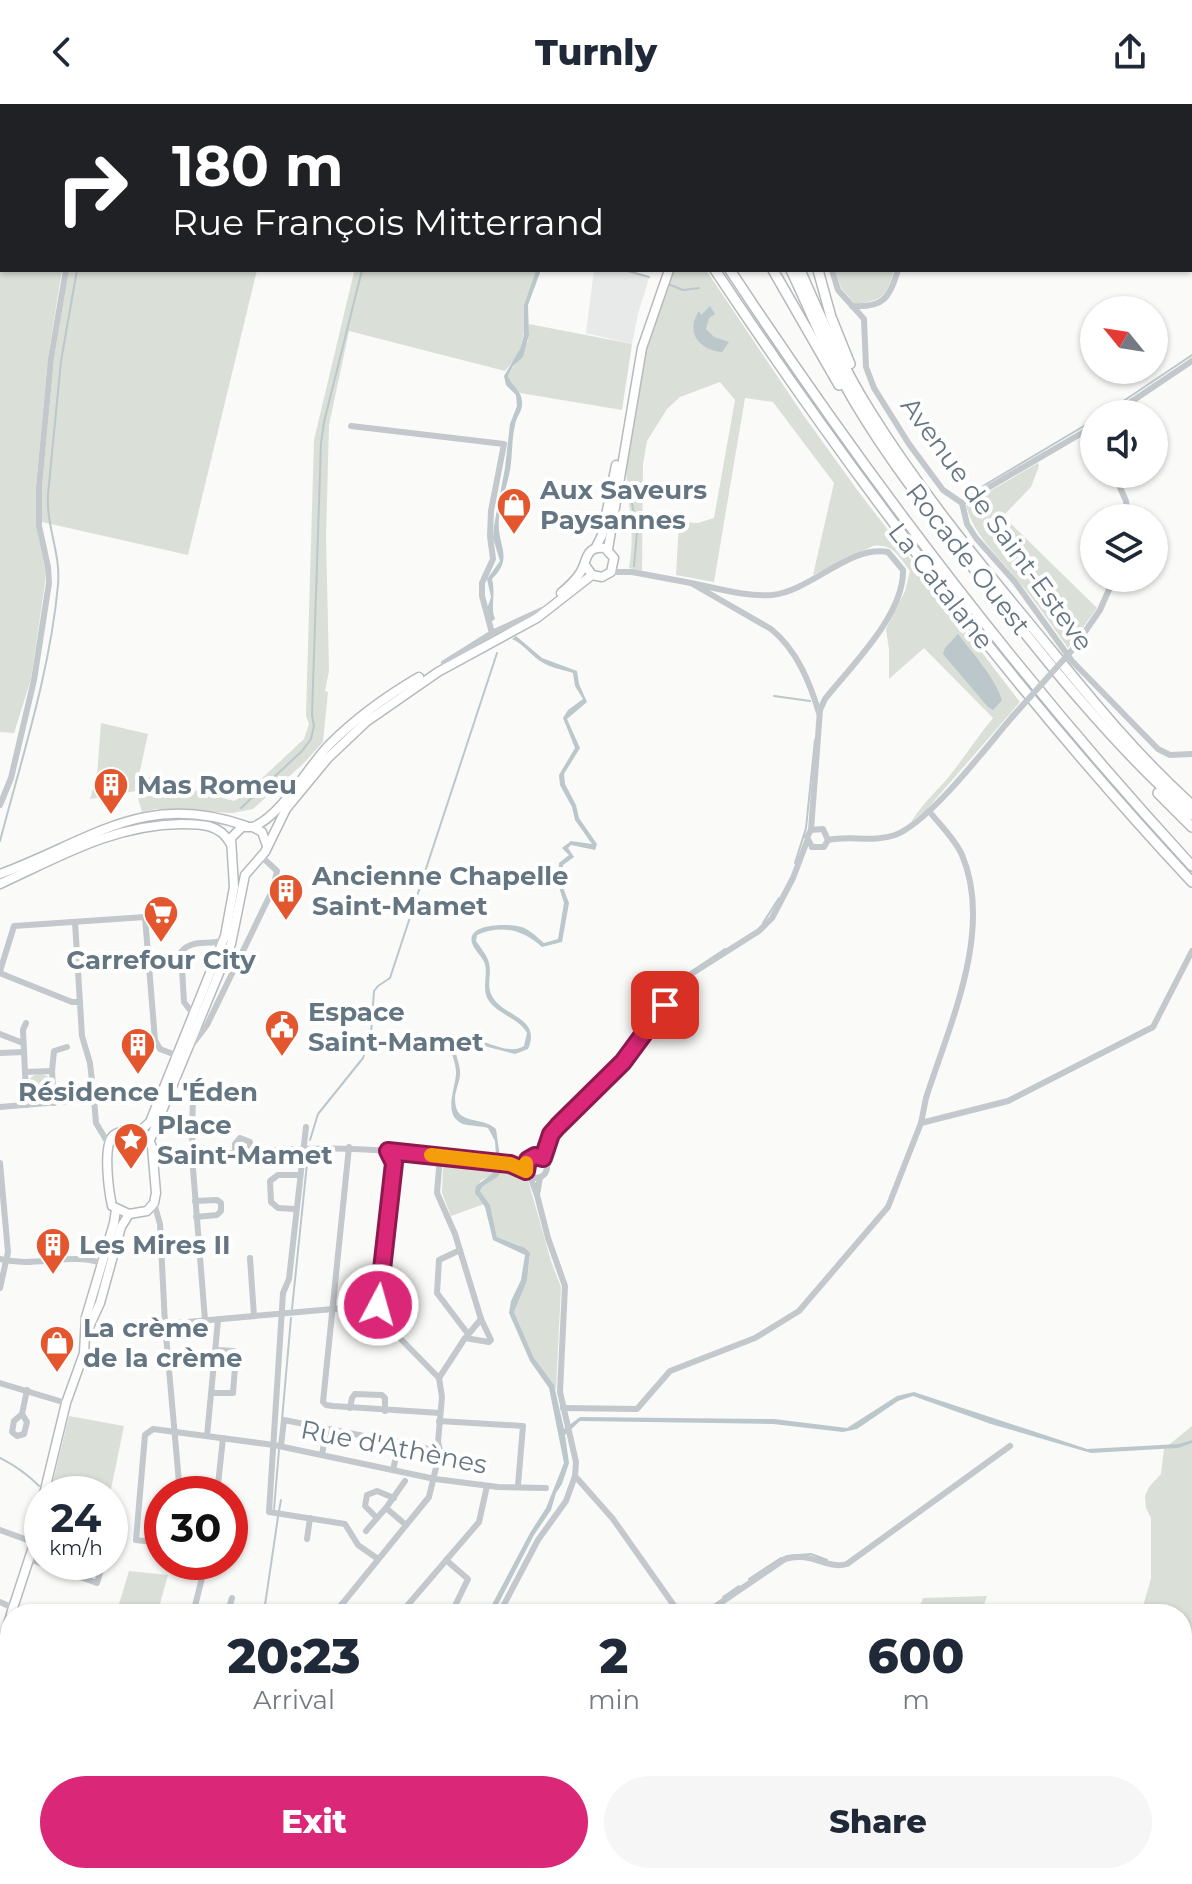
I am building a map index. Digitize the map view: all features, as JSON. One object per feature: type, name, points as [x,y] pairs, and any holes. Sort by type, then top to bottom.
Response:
[{"type":"highway","name":"La Catalane","points":[[716,272],[810,411],[934,578],[1020,688],[1192,882]]},
{"type":"highway","name":"La Catalane","points":[[731,272],[820,405],[943,572],[1092,755],[1192,866]]},
{"type":"highway","points":[[774,272],[882,454],[967,560]]},
{"type":"highway","name":"Rocade Ouest","points":[[792,272],[816,328],[867,422],[899,470],[967,560],[1084,704],[1134,759],[1192,815]]},
{"type":"highway","name":"Rocade Ouest","points":[[801,272],[845,369],[900,458],[1084,691],[1192,803]]},
{"type":"highway","points":[[819,272],[846,357],[900,458]]},
{"type":"highway","points":[[1084,704],[1153,787],[1192,827]]},
{"type":"main road","points":[[48,1476],[66,1403],[84,1353],[86,1317],[114,1223],[116,1210],[110,1198],[108,1143],[115,1135],[140,1131],[150,1122],[178,1056],[223,940],[234,887],[231,848],[237,830],[269,817],[314,762],[346,730],[391,695],[444,663],[511,630],[542,610],[575,581],[585,565],[587,554],[596,547],[602,535],[637,350],[665,272]]},
{"type":"main road","points":[[585,565],[592,575],[602,577],[611,572],[615,562],[608,549],[642,348],[665,272]]},
{"type":"main road","points":[[596,547],[608,549]]},
{"type":"main road","points":[[150,1140],[232,941],[245,875],[267,847],[286,809],[328,758],[366,722],[437,672],[514,633],[592,575]]},
{"type":"main road","points":[[0,874],[117,823],[145,815],[213,815],[250,826],[265,836],[267,847]]},
{"type":"main road","points":[[0,884],[106,836],[147,826],[207,826],[221,831],[245,863],[259,859]]},
{"type":"main road","points":[[116,1210],[129,1214],[147,1211],[154,1203],[153,1151],[150,1140],[140,1131]]},
{"type":"main road","points":[[84,1343],[100,1303],[122,1225],[129,1214]]},
{"type":"main road","points":[[15,1604],[24,1573]]},
{"type":"street","points":[[0,805],[11,778],[34,680],[49,583],[39,526],[39,487],[51,358],[66,272]]},
{"type":"street","points":[[833,272],[838,290],[864,319],[872,306],[888,295],[897,272]]},
{"type":"street","points":[[852,306],[872,306]]},
{"type":"street","name":"Avenue de Saint-Esteve","points":[[864,319],[866,367],[874,388],[943,490],[962,503],[967,524],[976,538],[1015,582],[1072,661],[1158,749],[1170,755],[1192,754]]},
{"type":"street","points":[[1134,400],[1192,361]]},
{"type":"street","points":[[351,426],[504,444],[491,511],[493,559],[482,583],[482,596],[492,633]]},
{"type":"street","points":[[962,503],[1080,434]]},
{"type":"street","points":[[611,572],[632,572],[772,595],[799,587],[876,550],[888,552],[898,561],[903,570],[901,589],[882,627],[825,699],[820,715],[811,813],[821,832],[824,847],[810,844]]},
{"type":"street","points":[[615,562],[632,572]]},
{"type":"street","points":[[691,583],[739,608],[780,636],[808,680],[820,715]]},
{"type":"street","points":[[821,832],[869,841],[896,835],[913,825],[929,811],[1073,649],[1100,610],[1108,592]]},
{"type":"street","points":[[444,663],[492,633],[542,610]]},
{"type":"street","points":[[563,1408],[637,1409],[670,1371],[755,1338],[799,1311],[888,1207],[921,1123],[971,954],[973,907],[964,859],[929,811]]},
{"type":"street","points":[[504,1604],[538,1540],[566,1501],[575,1476],[576,1462],[559,1378],[565,1286],[528,1173],[531,1158],[623,1062],[688,976],[759,931],[772,918],[800,859],[821,832]]},
{"type":"street","points":[[189,1050],[207,1025],[273,889],[277,871],[259,859]]},
{"type":"street","points":[[80,1002],[72,1002],[2,974],[0,971],[14,926],[145,917],[155,1040],[160,1049],[178,1056]]},
{"type":"street","points":[[75,922],[82,1036],[90,1063],[96,1123],[108,1143]]},
{"type":"street","points":[[193,1014],[184,1002],[181,952],[184,947],[207,940],[223,940]]},
{"type":"street","points":[[921,1123],[1008,1101],[1153,1027],[1192,951]]},
{"type":"street","points":[[26,1023],[23,1043],[27,1105]]},
{"type":"street","points":[[0,1034],[23,1043]]},
{"type":"street","points":[[54,1103],[52,1071],[55,1049],[67,1047]]},
{"type":"street","points":[[0,1053],[24,1052]]},
{"type":"street","points":[[25,1072],[52,1071]]},
{"type":"street","points":[[193,1083],[192,1156],[205,1320]]},
{"type":"street","points":[[0,1107],[94,1099]]},
{"type":"street","points":[[96,1123],[100,1129],[115,1135]]},
{"type":"street","points":[[306,1127],[289,1279],[283,1293],[278,1446],[269,1512],[345,1524],[358,1545],[378,1559]]},
{"type":"street","points":[[537,1195],[540,1177],[547,1170],[543,1158],[551,1134]]},
{"type":"street","points":[[235,1153],[235,1144],[240,1138],[250,1142],[250,1152]]},
{"type":"street","points":[[349,1147],[323,1402],[350,1408],[523,1426],[518,1485]]},
{"type":"street","points":[[153,1151],[164,1158],[349,1147],[508,1164],[540,1177]]},
{"type":"street","points":[[342,1604],[429,1497],[440,1451],[442,1397],[439,1378],[391,1329],[378,1305],[394,1163],[390,1153]]},
{"type":"street","points":[[440,1156],[437,1193],[460,1250],[489,1342],[467,1336],[437,1293],[439,1260],[460,1250]]},
{"type":"street","points":[[154,1167],[164,1158]]},
{"type":"street","points":[[508,1164],[543,1158]]},
{"type":"street","points":[[0,1166],[8,1252],[3,1260],[0,1288]]},
{"type":"street","points":[[295,1209],[278,1208],[271,1202],[270,1181],[278,1175],[300,1175]]},
{"type":"street","points":[[195,1201],[217,1200],[221,1203],[221,1211],[217,1215],[196,1217]]},
{"type":"street","points":[[154,1203],[160,1224],[178,1476]]},
{"type":"street","points":[[147,1211],[160,1224]]},
{"type":"street","points":[[250,1258],[254,1316]]},
{"type":"street","points":[[3,1260],[16,1264],[87,1259],[101,1263]]},
{"type":"street","points":[[165,1324],[378,1305]]},
{"type":"street","points":[[439,1378],[481,1319]]},
{"type":"street","points":[[207,1436],[218,1320]]},
{"type":"street","points":[[212,1393],[233,1393],[236,1355],[234,1351],[217,1350]]},
{"type":"street","points":[[0,1383],[66,1403]]},
{"type":"street","points":[[22,1414],[27,1390]]},
{"type":"street","points":[[350,1408],[355,1394],[382,1395],[385,1411]]},
{"type":"street","name":"Rue d'Athènes","points":[[278,1446],[284,1420],[434,1450]]},
{"type":"street","points":[[144,1541],[136,1540],[145,1435],[153,1429],[174,1432]]},
{"type":"street","points":[[322,1454],[327,1429]]},
{"type":"street","name":"Rue d'Athènes","points":[[174,1432],[278,1446],[435,1479],[487,1486],[546,1488]]},
{"type":"street","points":[[219,1476],[223,1438]]},
{"type":"street","points":[[393,1470],[399,1443]]},
{"type":"street","points":[[725,1604],[785,1559],[797,1555],[837,1566],[847,1564],[1010,1446]]},
{"type":"street","points":[[575,1476],[613,1519],[673,1604]]},
{"type":"street","points":[[366,1531],[405,1481]]},
{"type":"street","points":[[409,1604],[479,1522],[487,1486]]},
{"type":"street","points":[[377,1518],[365,1506],[367,1495],[377,1491],[394,1498]]},
{"type":"street","points":[[386,1508],[406,1525]]},
{"type":"street","points":[[307,1539],[310,1518]]},
{"type":"street","points":[[0,1530],[24,1545]]},
{"type":"street","points":[[446,1560],[468,1579],[456,1604]]},
{"type":"street","points":[[196,1604],[202,1580]]},
{"type":"street","points":[[230,1604],[232,1598]]},
{"type":"shaded area","points":[[0,272],[62,272],[48,357],[36,487],[36,526],[45,583],[31,679],[14,733],[0,732]]},
{"type":"shaded area","points":[[69,272],[257,272],[188,555],[42,522],[42,487],[54,358]]},
{"type":"shaded area","points":[[354,272],[535,272],[524,305],[525,328],[518,355],[505,371],[349,331],[329,425],[326,537],[329,671],[323,742],[253,809],[233,813],[157,809],[142,812],[136,791],[90,799],[97,776],[101,723],[148,734],[139,775],[234,801],[304,739],[309,724],[306,716],[314,440]]},
{"type":"shaded area","points":[[535,272],[540,272],[528,305],[529,335],[523,357],[508,376],[522,398],[522,405],[515,425],[510,469],[499,517],[504,557],[492,579],[495,619],[491,622],[487,609],[491,597],[487,579],[500,561],[493,538],[494,526],[510,424],[517,406],[516,395],[506,385],[504,376],[520,349],[524,335],[524,305]]},
{"type":"shaded area","points":[[594,272],[627,272],[649,278],[632,344],[586,333]]},
{"type":"shaded area","points":[[673,272],[707,272],[858,491],[1020,702],[927,809],[911,822],[993,718],[924,648],[889,679],[886,629],[905,591],[910,571],[895,552],[886,547],[873,546],[813,575],[834,483],[773,402],[745,398],[714,582],[676,575],[679,522],[698,523],[714,518],[735,400],[720,382],[680,397],[667,409],[647,441],[643,464],[642,571],[629,568],[632,541],[627,452],[649,339]]},
{"type":"shaded area","points":[[836,272],[893,272],[886,292],[872,301],[855,304],[841,288]]},
{"type":"shaded area","points":[[710,306],[715,314],[709,318],[706,329],[714,337],[729,342],[722,352],[701,344],[694,333],[693,326],[699,311],[701,315]]},
{"type":"shaded area","points":[[529,324],[632,344],[622,410],[520,393],[510,383],[508,376],[528,341]]},
{"type":"shaded area","points":[[1038,463],[1031,487],[1003,516],[1097,608],[1068,648],[1032,598],[981,537],[966,505]]},
{"type":"shaded area","points":[[958,634],[994,682],[1002,700],[993,710],[943,654]]},
{"type":"shaded area","points":[[516,636],[542,658],[577,671],[587,702],[567,719],[580,748],[564,774],[565,784],[579,818],[597,844],[595,850],[571,845],[568,848],[574,857],[563,865],[562,885],[569,903],[562,942],[542,947],[527,936],[504,929],[477,935],[476,941],[489,963],[492,996],[526,1024],[531,1038],[528,1049],[515,1054],[465,1041],[458,1043],[456,1051],[460,1074],[455,1099],[459,1114],[496,1129],[502,1171],[480,1191],[490,1205],[497,1237],[530,1253],[527,1281],[514,1312],[534,1358],[554,1385],[564,1429],[580,1417],[774,1419],[847,1428],[897,1396],[914,1392],[1087,1449],[1179,1444],[1192,1440],[1192,1443],[1178,1448],[1091,1453],[991,1424],[913,1396],[898,1401],[857,1429],[843,1432],[773,1424],[580,1421],[565,1435],[569,1463],[551,1510],[534,1535],[498,1604],[492,1604],[546,1508],[564,1463],[549,1388],[530,1361],[509,1313],[521,1280],[525,1255],[493,1240],[485,1207],[475,1193],[476,1186],[497,1170],[495,1141],[488,1128],[463,1124],[453,1114],[451,1107],[456,1071],[452,1048],[455,1040],[463,1038],[508,1049],[524,1046],[527,1033],[493,1006],[487,997],[485,964],[473,946],[472,936],[483,928],[510,925],[527,929],[544,943],[558,939],[564,903],[558,884],[559,863],[569,855],[562,848],[571,841],[592,844],[575,820],[560,785],[559,775],[575,748],[563,718],[583,699],[575,686],[573,673],[540,661],[512,639]]},
{"type":"shaded area","points":[[40,1074],[49,1078],[53,1087],[49,1096],[40,1100],[31,1096],[27,1087],[31,1078]]},
{"type":"shaded area","points":[[447,1164],[497,1168],[495,1173],[480,1181],[478,1198],[484,1204],[451,1216],[442,1193],[443,1167]]},
{"type":"shaded area","points":[[502,1168],[522,1173],[528,1180],[561,1287],[556,1390],[534,1358],[514,1312],[527,1281],[530,1256],[519,1245],[497,1237],[490,1205],[480,1191],[500,1175]]},
{"type":"shaded area","points":[[69,1416],[124,1426],[114,1476],[54,1476]]},
{"type":"shaded area","points":[[1192,1426],[1192,1604],[1144,1604],[1151,1578],[1151,1518],[1145,1496],[1161,1474],[1164,1449]]},
{"type":"shaded area","points":[[129,1571],[144,1573],[144,1580],[167,1580],[160,1604],[119,1604]]},
{"type":"shaded area","points":[[987,1596],[984,1604],[921,1604],[923,1598]]},
{"type":"waterway","points":[[0,841],[34,714],[54,618],[58,573],[48,494],[61,361],[77,272]]},
{"type":"waterway","points":[[241,808],[302,751],[311,739],[314,726],[321,443],[362,272]]},
{"type":"waterway","points":[[631,272],[649,277]]},
{"type":"waterway","points":[[668,284],[683,290],[699,288]]},
{"type":"waterway","points":[[1125,400],[1192,355]]},
{"type":"waterway","points":[[983,486],[1080,428]]},
{"type":"waterway","points":[[631,498],[636,525]]},
{"type":"waterway","points":[[634,566],[637,532]]},
{"type":"waterway","points":[[310,1140],[318,1114],[363,1058],[371,1033],[374,991],[390,978],[497,653]]},
{"type":"waterway","points":[[774,696],[810,701]]},
{"type":"waterway","points":[[795,863],[806,828],[815,740]]},
{"type":"waterway","points":[[149,821],[210,821]]},
{"type":"waterway","points":[[763,923],[779,898]]},
{"type":"waterway","points":[[633,1043],[680,979],[725,949]]},
{"type":"waterway","points":[[558,1122],[630,1048]]},
{"type":"waterway","points":[[292,1309],[308,1154]]},
{"type":"waterway","points":[[282,1420],[291,1318]]},
{"type":"waterway","points":[[274,1509],[279,1450]]},
{"type":"waterway","points":[[0,1458],[28,1476]]},
{"type":"waterway","points":[[279,1511],[281,1500]]},
{"type":"waterway","points":[[265,1604],[278,1517]]},
{"type":"waterway","points":[[787,1556],[811,1554],[827,1560]]},
{"type":"waterway","points":[[749,1579],[781,1558]]},
{"type":"waterway","points":[[723,1597],[739,1586]]},
{"type":"slow traffic","points":[[431,1155],[510,1164],[526,1171],[526,1163]]},
{"type":"place","name":"Aux Saveurs Paysannes","points":[[514,536]]},
{"type":"place","name":"Mas Romeu","points":[[111,816]]},
{"type":"place","name":"Ancienne Chapelle Saint-Mamet","points":[[286,922]]},
{"type":"place","name":"Carrefour City","points":[[161,944]]},
{"type":"place","name":"Espace Saint-Mamet","points":[[282,1058]]},
{"type":"place","name":"Résidence L'Éden","points":[[138,1076]]},
{"type":"place","name":"Place Saint-Mamet","points":[[131,1171]]},
{"type":"place","name":"Les Mires II","points":[[53,1276]]},
{"type":"place","name":"La crème de la crème","points":[[57,1374]]},
{"type":"route","points":[[378,1305],[394,1163],[388,1151],[510,1164],[526,1171],[528,1160],[535,1156],[543,1158],[551,1134],[623,1062],[665,1005]]}]
